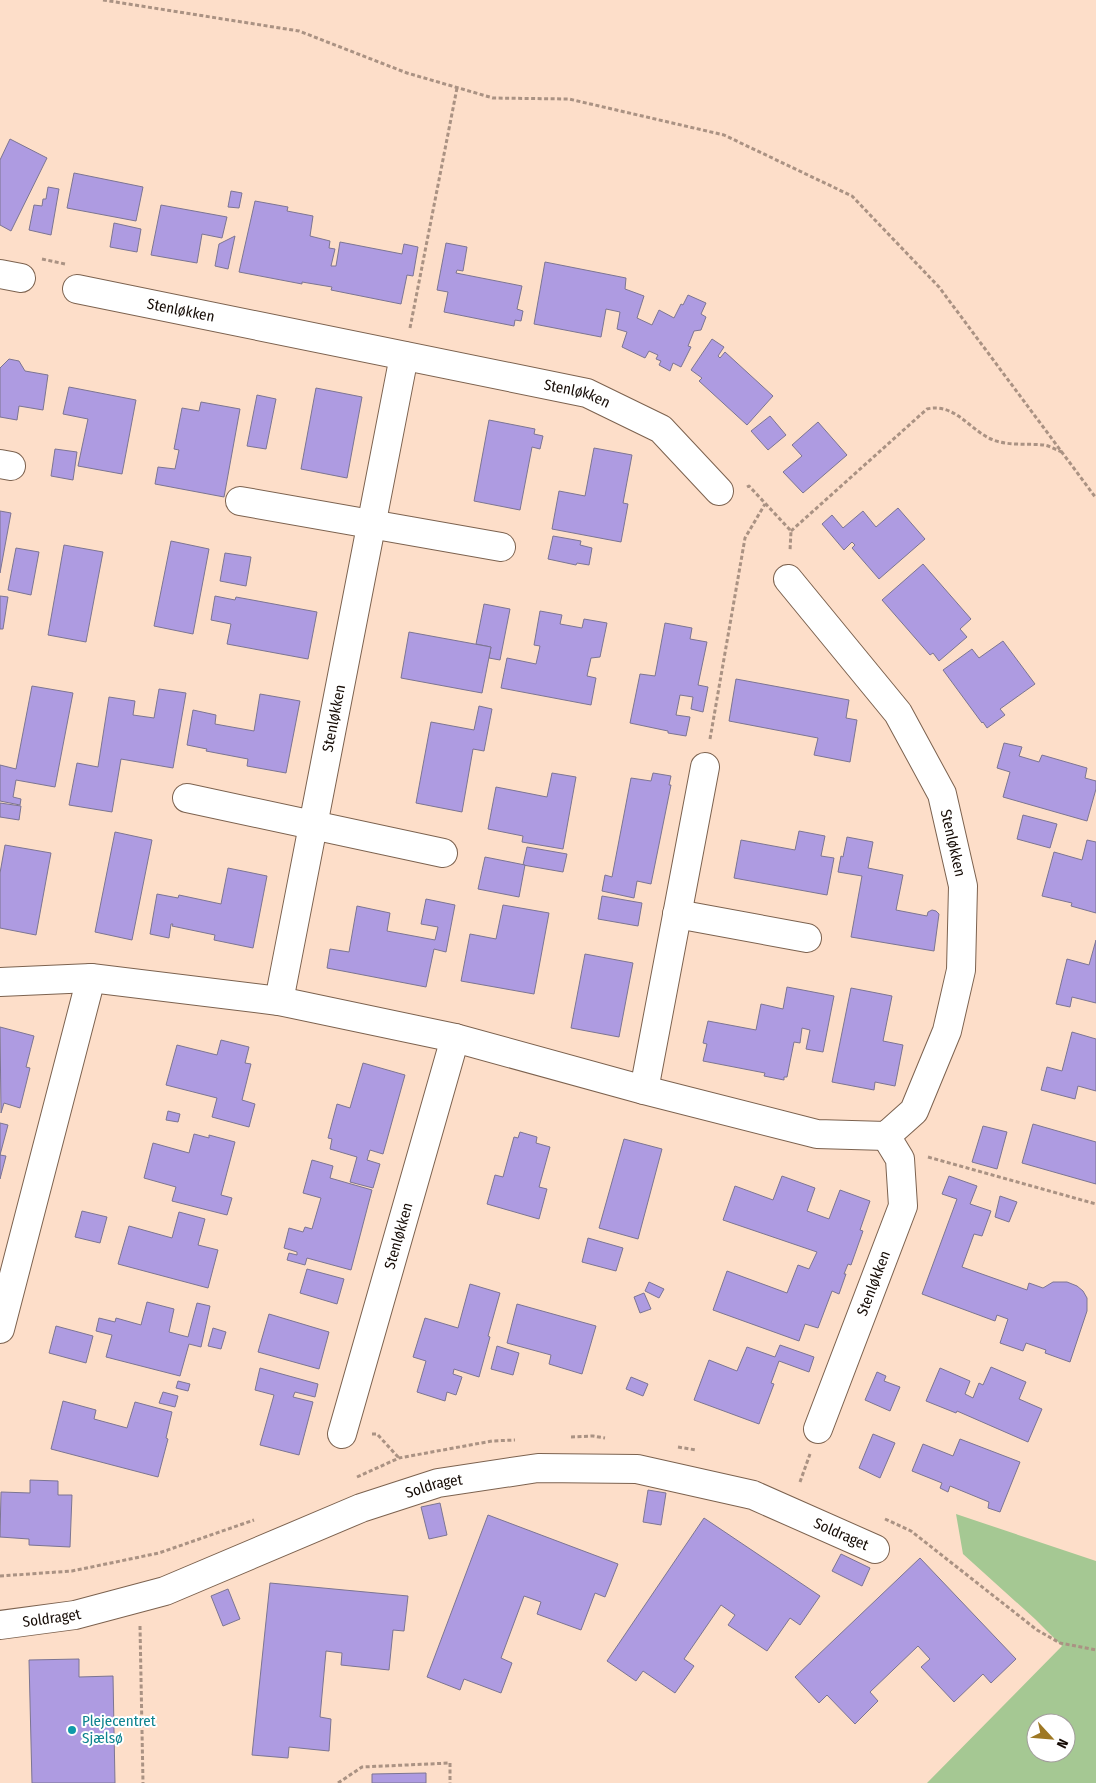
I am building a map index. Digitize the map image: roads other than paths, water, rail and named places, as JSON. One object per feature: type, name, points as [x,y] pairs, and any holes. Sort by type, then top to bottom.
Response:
[{"type":"street","name":"Stenløkken","points":[[77,288],[587,393],[661,429],[719,491]]},
{"type":"street","name":"Stenløkken","points":[[279,1001],[404,356]]},
{"type":"street","points":[[240,500],[501,548]]},
{"type":"street","name":"Stenløkken","points":[[788,579],[898,713],[942,794],[963,886],[961,970],[947,1031],[914,1111],[886,1136],[900,1159],[903,1206],[818,1429]]},
{"type":"street","points":[[644,1090],[705,767]]},
{"type":"street","points":[[187,798],[443,853]]},
{"type":"street","points":[[677,914],[807,938]]},
{"type":"street","points":[[0,982],[92,978],[279,1001],[455,1038],[644,1090],[817,1134],[886,1136]]},
{"type":"street","points":[[0,1330],[92,978]]},
{"type":"street","name":"Stenløkken","points":[[342,1434],[455,1038]]},
{"type":"street","name":"Soldraget","points":[[0,1625],[75,1615],[165,1591],[361,1508],[438,1483],[538,1468],[637,1469],[753,1495],[875,1549]]},
{"type":"place","name":"Plejecentret Sjælsø","points":[[72,1730]]}]
